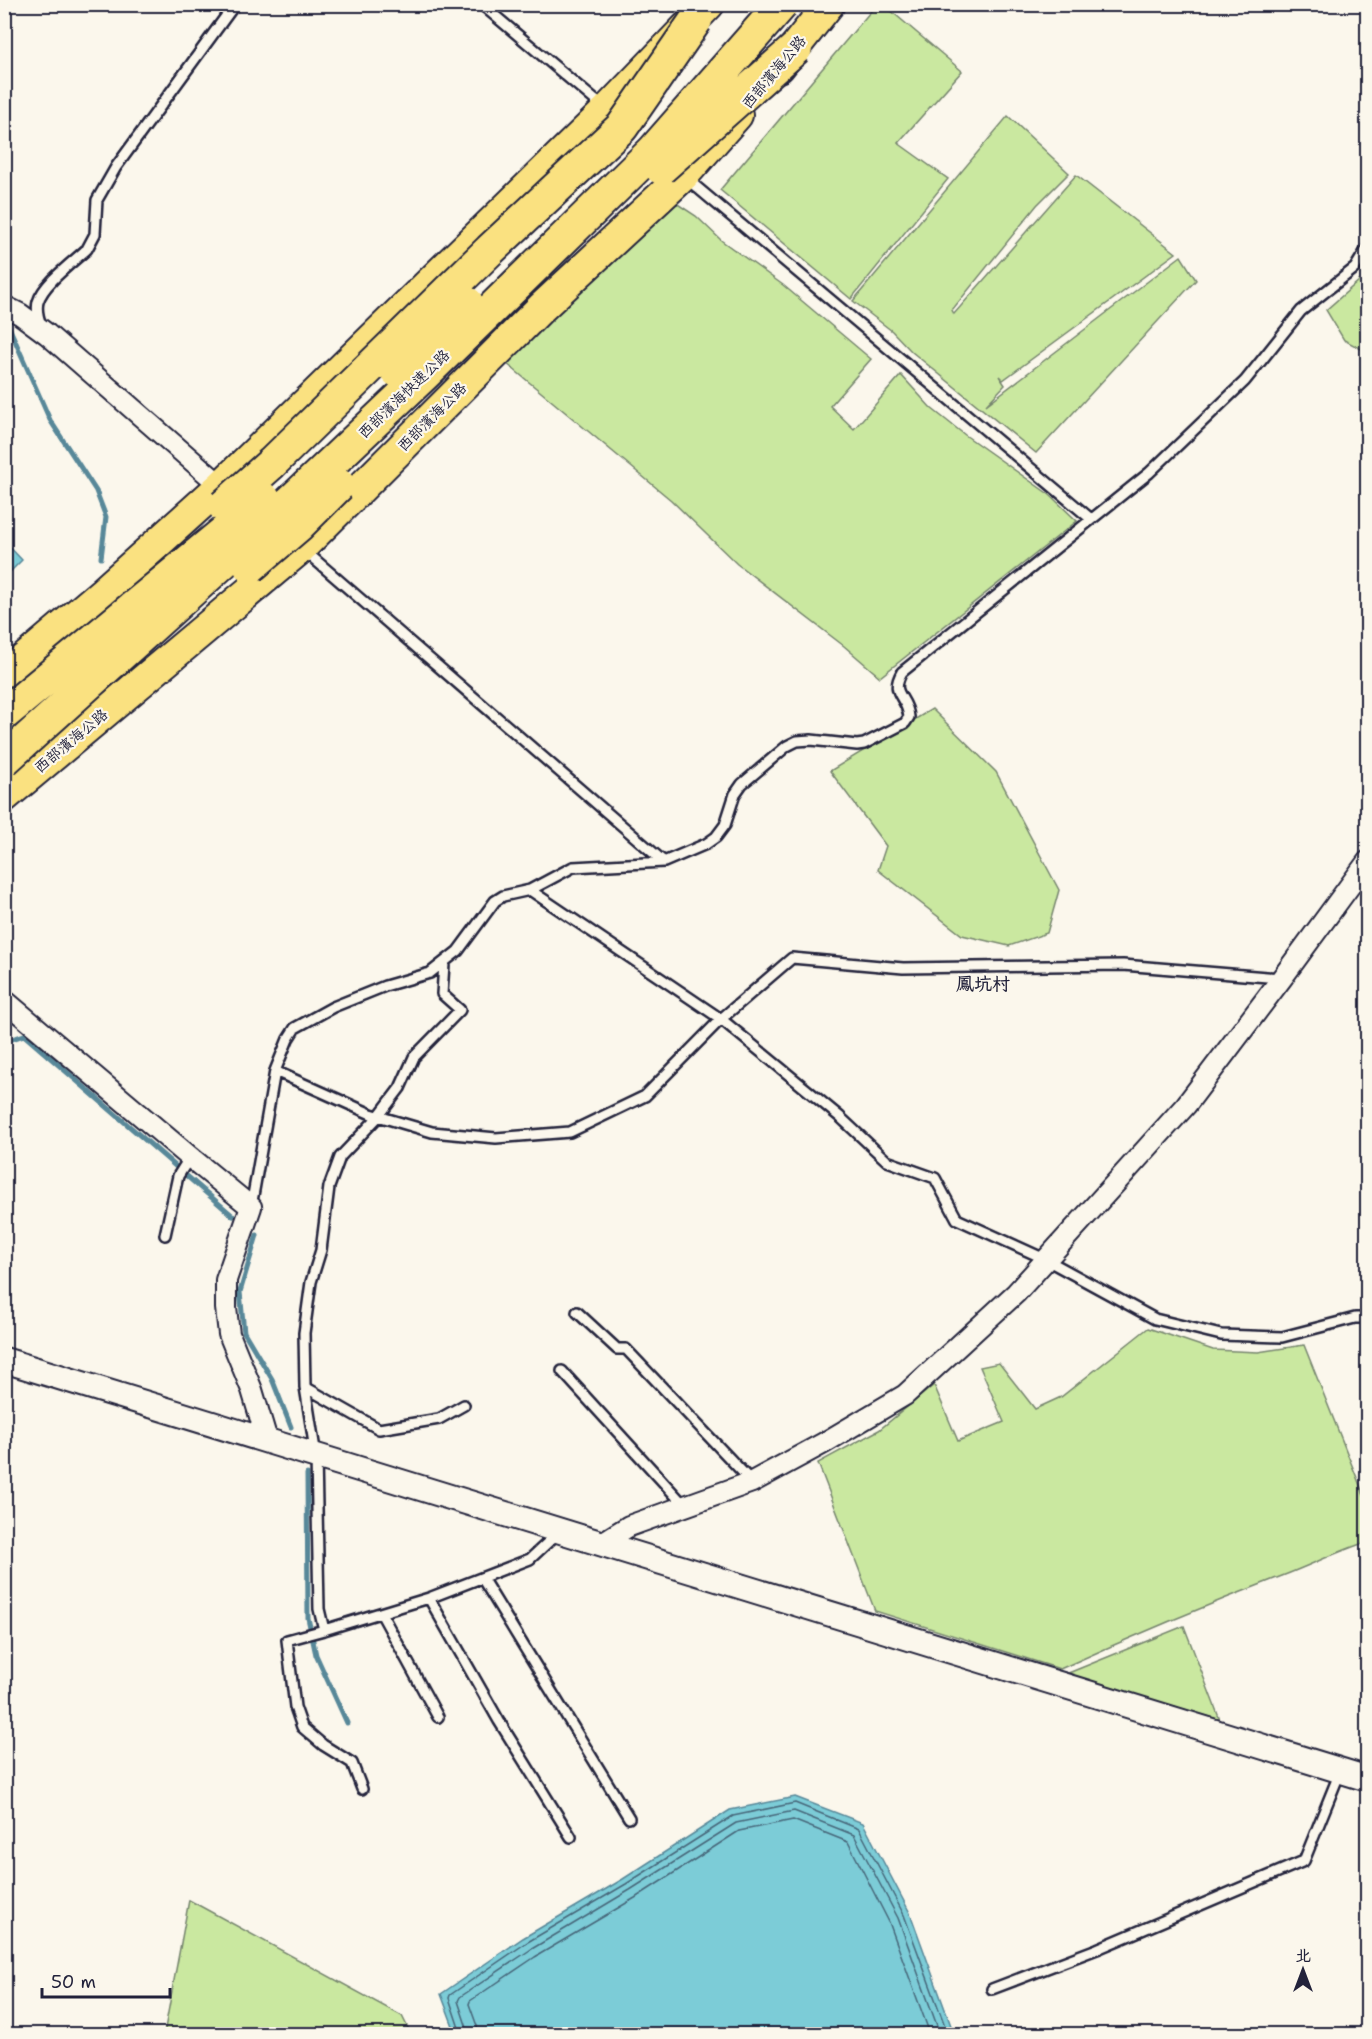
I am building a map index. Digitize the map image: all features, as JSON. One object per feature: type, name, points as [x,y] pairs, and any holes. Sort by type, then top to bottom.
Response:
[{"type":"highway","name":"西部濱海快速公路","points":[[4,714],[293,475],[434,334],[645,136],[754,4]]},
{"type":"highway","name":"西部濱海快速公路","points":[[4,760],[290,502],[424,375],[653,151],[782,4]]},
{"type":"highway","points":[[4,705],[272,463],[490,250],[622,127],[702,12]]},
{"type":"highway","points":[[4,765],[125,675],[299,525],[588,238],[672,158],[796,48]]},
{"type":"main road","name":"西部濱海公路","points":[[4,796],[301,548],[541,308],[683,177],[796,48],[829,4]]},
{"type":"main road","points":[[4,676],[103,592],[220,487],[607,110],[702,12]]},
{"type":"street","points":[[9,308],[47,334],[220,487],[301,548]]},
{"type":"street","points":[[602,1543],[629,1526],[752,1482],[825,1443],[905,1395],[1016,1293],[1186,1105],[1368,861]]},
{"type":"street","points":[[4,1000],[189,1158],[251,1207],[226,1280],[226,1308],[229,1334],[252,1390],[267,1440]]},
{"type":"street","points":[[4,1360],[1368,1779]]},
{"type":"lane","points":[[47,334],[42,328],[37,313],[37,303],[42,292],[87,249],[95,234],[97,200],[116,166],[235,4]]},
{"type":"lane","points":[[481,4],[607,110]]},
{"type":"lane","points":[[683,177],[1091,519]]},
{"type":"lane","points":[[251,1207],[275,1071],[295,1028],[333,1007],[385,986],[430,973],[458,951],[495,901],[503,897],[530,890],[573,867],[664,862],[706,844],[716,837],[725,825],[735,794],[742,784],[787,746],[797,741],[864,744],[905,723],[909,717],[908,706],[897,692],[896,685],[902,672],[1149,473],[1245,381],[1301,311],[1355,268],[1368,247]]},
{"type":"lane","points":[[301,548],[664,862]]},
{"type":"lane","points":[[530,890],[721,1019],[840,1118],[887,1161],[935,1178],[957,1219],[1045,1259],[1155,1319],[1221,1335],[1282,1337],[1355,1318],[1368,1318]]},
{"type":"lane","points":[[275,1071],[378,1117],[432,1132],[496,1138],[570,1132],[645,1096],[721,1019],[792,958],[903,968],[1123,965],[1282,978]]},
{"type":"lane","points":[[324,1630],[319,1609],[316,1456],[305,1387],[304,1333],[311,1282],[321,1250],[329,1187],[340,1157],[378,1117],[400,1088],[414,1057],[460,1010],[442,994],[444,964]]},
{"type":"lane","points":[[165,1235],[178,1176],[189,1158]]},
{"type":"lane","points":[[577,1312],[618,1349],[626,1349],[752,1482]]},
{"type":"lane","points":[[562,1371],[684,1506]]},
{"type":"lane","points":[[305,1387],[379,1429],[439,1419],[464,1405]]},
{"type":"lane","points":[[362,1789],[352,1763],[323,1745],[302,1726],[295,1707],[287,1640],[429,1598],[530,1559],[561,1531]]},
{"type":"lane","points":[[482,1578],[629,1818]]},
{"type":"lane","points":[[429,1598],[499,1721],[571,1838]]},
{"type":"lane","points":[[381,1613],[438,1718]]},
{"type":"lane","points":[[992,1989],[1097,1949],[1304,1861],[1341,1770]]},
{"type":"green space","points":[[876,5],[884,5],[962,71],[898,143],[948,179],[851,299],[720,190]]},
{"type":"green space","points":[[1008,116],[1069,173],[1037,205],[952,310],[954,314],[1076,175],[1176,253],[1003,380],[999,376],[1005,385],[986,405],[1181,256],[1196,280],[1036,453],[912,352],[892,331],[853,301]]},
{"type":"green space","points":[[667,197],[696,216],[722,241],[783,285],[871,359],[830,406],[854,429],[901,375],[931,408],[1050,495],[1077,521],[880,677],[844,646],[737,564],[671,500],[506,363]]},
{"type":"green space","points":[[1359,281],[1367,285],[1367,352],[1344,340],[1326,310]]},
{"type":"green space","points":[[932,709],[996,772],[1059,890],[1047,933],[1009,946],[962,935],[878,870],[886,846],[830,771]]},
{"type":"green space","points":[[1148,1328],[1213,1350],[1258,1352],[1304,1345],[1367,1503],[1367,1542],[1198,1609],[1060,1669],[875,1611],[818,1463],[879,1430],[934,1385],[958,1441],[1004,1422],[980,1367],[999,1363],[1035,1409],[1061,1397]]},
{"type":"green space","points":[[1184,1626],[1220,1720],[1066,1674]]},
{"type":"green space","points":[[189,1900],[402,2016],[411,2034],[164,2034]]},
{"type":"water","points":[[4,541],[22,560],[5,577],[4,577]]},
{"type":"water","points":[[795,1797],[863,1823],[910,1913],[954,2034],[456,2034],[441,1994],[523,1938],[623,1879],[730,1810]]},
{"type":"waterway","points":[[5,312],[9,327],[50,420],[96,491],[106,517],[101,558]]},
{"type":"waterway","points":[[4,1042],[24,1035],[233,1216]]},
{"type":"waterway","points":[[257,1235],[240,1292],[244,1332],[272,1379],[291,1427]]},
{"type":"waterway","points":[[307,1474],[308,1618],[316,1655],[347,1723]]},
{"type":"district","name":"鳳坑村","points":[[983,984]]}]
